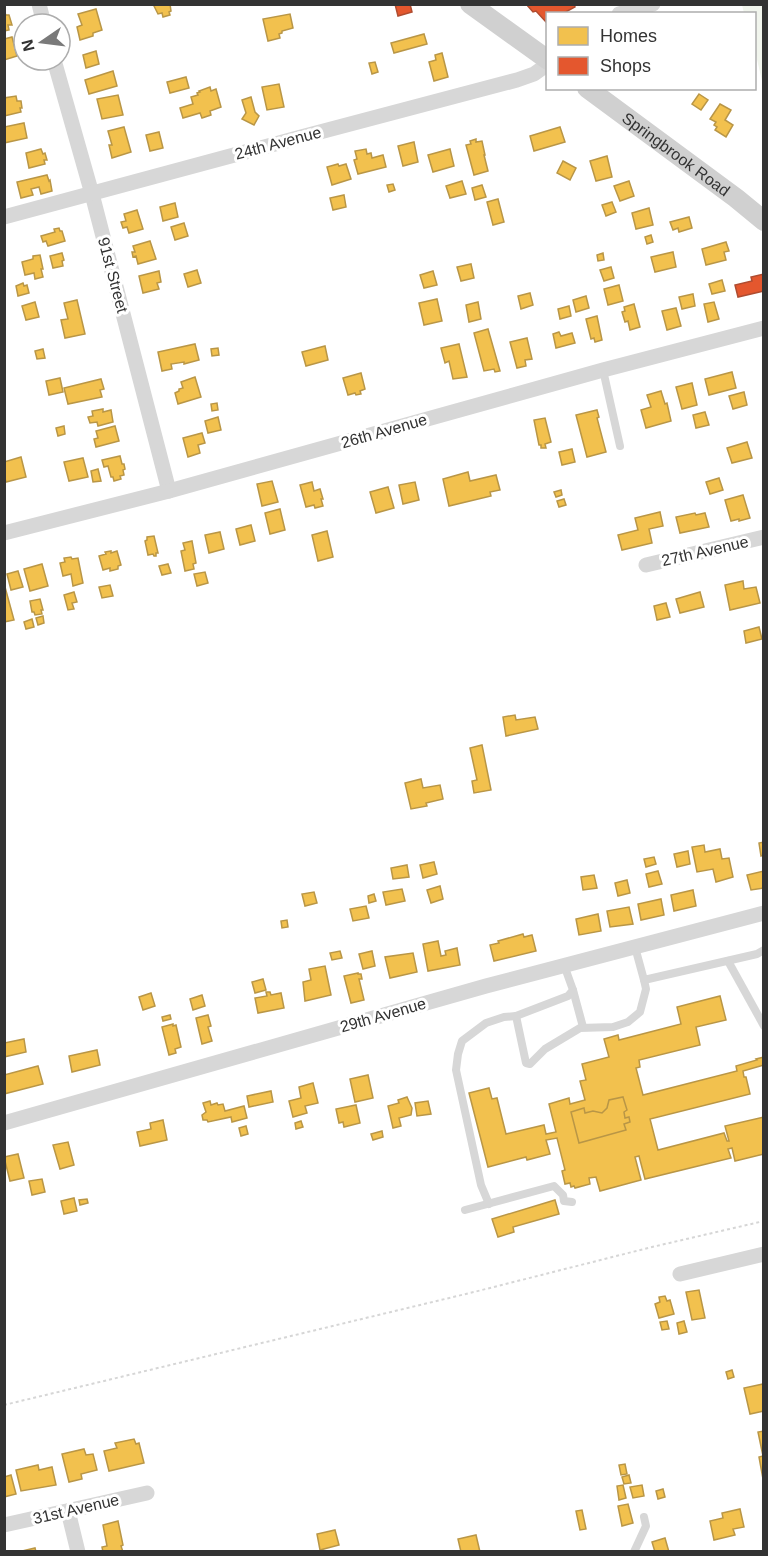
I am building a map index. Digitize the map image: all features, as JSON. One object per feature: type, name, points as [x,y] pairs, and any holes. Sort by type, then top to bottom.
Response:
[{"type":"street","points":[[470,4],[546,61]]},
{"type":"street","points":[[626,12],[652,4]]},
{"type":"street","name":"24th Avenue","points":[[4,217],[517,80],[534,75],[546,64]]},
{"type":"street","name":"91st Street","points":[[57,72],[92,194],[169,490]]},
{"type":"street","name":"Springbrook Road","points":[[590,90],[764,221]]},
{"type":"street","name":"26th Avenue","points":[[4,533],[764,328]]},
{"type":"street","name":"27th Avenue","points":[[646,565],[764,537]]},
{"type":"street","name":"29th Avenue","points":[[4,1124],[564,965],[764,913]]},
{"type":"street","points":[[680,1274],[764,1254]]},
{"type":"street","name":"31st Avenue","points":[[4,1525],[147,1493]]},
{"type":"street","points":[[68,1511],[78,1551]]},
{"type":"lane","points":[[603,370],[620,446]]},
{"type":"lane","points":[[516,1016],[527,1064],[532,1063],[545,1049],[583,1027],[613,1027],[628,1022],[640,1012],[646,989],[635,947]]},
{"type":"lane","points":[[644,980],[760,952],[764,963]]},
{"type":"lane","points":[[728,961],[764,1026]]},
{"type":"lane","points":[[564,965],[583,1027]]},
{"type":"lane","points":[[489,1204],[482,1185],[456,1071],[462,1041],[486,1023],[516,1016],[568,996],[573,990]]},
{"type":"lane","points":[[465,1210],[554,1186],[563,1196],[564,1201],[572,1202]]},
{"type":"lane","points":[[634,1551],[646,1526],[644,1517]]},
{"type":"path","points":[[4,1405],[764,1221]]},
{"type":"shaded area","points":[[742,5],[763,5],[763,85],[756,55],[756,12],[744,12]]},
{"type":"building: Homes","points":[[153,4],[170,4],[170,15],[163,17],[162,13],[158,14]]},
{"type":"building: Homes","points":[[96,9],[102,30],[80,40],[77,27],[82,25],[78,14]]},
{"type":"building: Homes","points":[[4,11],[6,15],[9,15],[12,25],[8,25],[9,30],[4,31]]},
{"type":"building: Homes","points":[[290,14],[293,28],[282,31],[279,34],[280,38],[268,41],[263,19]]},
{"type":"building: Homes","points":[[424,34],[427,44],[394,53],[391,43]]},
{"type":"building: Homes","points":[[12,37],[12,58],[4,60],[4,39]]},
{"type":"building: Homes","points":[[96,51],[99,64],[86,68],[83,55]]},
{"type":"building: Homes","points":[[442,53],[448,77],[434,81],[429,62],[436,60],[435,55]]},
{"type":"building: Homes","points":[[375,62],[378,72],[372,74],[369,63]]},
{"type":"building: Homes","points":[[113,71],[117,86],[89,94],[85,80]]},
{"type":"building: Homes","points":[[186,77],[189,88],[170,93],[167,82]]},
{"type":"building: Homes","points":[[279,84],[284,107],[267,110],[262,87]]},
{"type":"building: Homes","points":[[210,87],[211,91],[216,89],[221,107],[210,111],[211,115],[202,118],[200,113],[183,118],[180,108],[193,104],[191,97]]},
{"type":"building: Homes","points":[[699,94],[708,100],[701,110],[692,104]]},
{"type":"building: Homes","points":[[118,95],[123,115],[102,119],[97,99]]},
{"type":"building: Homes","points":[[16,96],[17,101],[21,101],[21,112],[4,116],[4,98]]},
{"type":"building: Homes","points":[[251,97],[255,112],[259,116],[254,125],[242,119],[246,113],[242,100]]},
{"type":"building: Homes","points":[[720,104],[731,110],[725,120],[733,125],[726,137],[715,130],[716,122],[710,119]]},
{"type":"building: Homes","points":[[24,123],[27,138],[4,143],[4,127]]},
{"type":"building: Homes","points":[[124,127],[131,152],[112,158],[109,145],[112,145],[108,131]]},
{"type":"building: Homes","points":[[560,127],[565,142],[534,151],[530,136]]},
{"type":"building: Homes","points":[[159,132],[163,148],[150,151],[146,135]]},
{"type":"building: Homes","points":[[476,139],[476,142],[482,141],[488,171],[474,175],[466,145]]},
{"type":"building: Homes","points":[[414,142],[418,162],[403,166],[398,146]]},
{"type":"building: Homes","points":[[41,149],[47,160],[44,160],[45,164],[29,168],[26,153]]},
{"type":"building: Homes","points":[[366,149],[367,154],[371,153],[372,158],[383,155],[386,167],[358,174],[354,160],[357,159],[355,151]]},
{"type":"building: Homes","points":[[450,149],[454,166],[433,172],[428,155]]},
{"type":"building: Homes","points":[[607,156],[612,177],[596,181],[590,161]]},
{"type":"building: Homes","points":[[563,161],[576,168],[570,180],[557,173]]},
{"type":"building: Homes","points":[[338,164],[339,166],[346,164],[351,179],[332,185],[327,167]]},
{"type":"building: Homes","points":[[47,175],[52,191],[41,194],[39,187],[31,189],[33,195],[21,198],[17,182]]},
{"type":"building: Homes","points":[[462,181],[466,194],[450,198],[446,186]]},
{"type":"building: Homes","points":[[629,181],[634,196],[620,201],[614,186]]},
{"type":"building: Homes","points":[[393,184],[395,190],[389,192],[387,185]]},
{"type":"building: Homes","points":[[482,185],[486,197],[475,200],[472,188]]},
{"type":"building: Homes","points":[[344,195],[346,207],[333,210],[330,198]]},
{"type":"building: Homes","points":[[498,199],[504,222],[493,225],[487,202]]},
{"type":"building: Homes","points":[[612,202],[616,212],[606,216],[602,205]]},
{"type":"building: Homes","points":[[175,203],[178,217],[163,221],[160,207]]},
{"type":"building: Homes","points":[[649,208],[653,225],[636,229],[632,213]]},
{"type":"building: Homes","points":[[137,210],[143,229],[129,233],[127,227],[123,228],[121,222],[126,221],[124,214]]},
{"type":"building: Homes","points":[[689,217],[692,228],[679,232],[678,228],[673,230],[670,222]]},
{"type":"building: Homes","points":[[184,223],[188,236],[175,240],[171,227]]},
{"type":"building: Homes","points":[[59,228],[65,241],[48,246],[46,241],[43,242],[41,236],[55,232],[54,229]]},
{"type":"building: Homes","points":[[651,235],[653,242],[647,244],[645,237]]},
{"type":"building: Homes","points":[[150,241],[156,259],[138,264],[136,256],[133,257],[132,252],[135,252],[133,246]]},
{"type":"building: Homes","points":[[726,242],[729,251],[724,252],[726,260],[706,265],[702,249]]},
{"type":"building: Homes","points":[[673,252],[676,267],[655,272],[651,257]]},
{"type":"building: Homes","points":[[62,253],[63,266],[53,268],[50,256]]},
{"type":"building: Homes","points":[[603,253],[604,260],[598,261],[597,255]]},
{"type":"building: Homes","points":[[40,255],[43,277],[35,279],[34,273],[25,275],[22,262]]},
{"type":"building: Homes","points":[[471,264],[474,278],[461,281],[457,267]]},
{"type":"building: Homes","points":[[611,267],[614,278],[604,281],[600,270]]},
{"type":"building: Homes","points":[[197,270],[201,283],[188,287],[184,274]]},
{"type":"building: Homes","points":[[159,271],[161,282],[157,283],[159,289],[143,293],[139,276]]},
{"type":"building: Homes","points":[[433,271],[437,285],[424,288],[420,275]]},
{"type":"building: Homes","points":[[722,280],[725,291],[712,294],[709,284]]},
{"type":"building: Homes","points":[[23,283],[24,286],[27,285],[29,293],[18,296],[16,286]]},
{"type":"building: Homes","points":[[619,285],[623,301],[608,305],[604,289]]},
{"type":"building: Homes","points":[[530,293],[533,305],[521,309],[518,296]]},
{"type":"building: Homes","points":[[693,294],[695,306],[682,309],[679,297]]},
{"type":"building: Homes","points":[[586,296],[589,308],[576,312],[573,300]]},
{"type":"building: Homes","points":[[437,299],[442,321],[424,325],[419,303]]},
{"type":"building: Homes","points":[[77,300],[85,334],[65,338],[61,320],[68,319],[64,303]]},
{"type":"building: Homes","points":[[35,302],[39,317],[26,320],[22,306]]},
{"type":"building: Homes","points":[[478,302],[481,319],[469,322],[466,305]]},
{"type":"building: Homes","points":[[714,302],[719,319],[708,322],[704,304]]},
{"type":"building: Homes","points":[[634,304],[640,327],[630,330],[628,321],[625,322],[622,312],[625,311],[624,307]]},
{"type":"building: Homes","points":[[569,306],[571,316],[560,319],[558,309]]},
{"type":"building: Homes","points":[[676,308],[681,326],[667,330],[662,311]]},
{"type":"building: Homes","points":[[597,316],[602,340],[595,342],[594,338],[591,339],[586,319]]},
{"type":"building: Homes","points":[[488,329],[500,371],[495,372],[494,369],[484,371],[474,333]]},
{"type":"building: Homes","points":[[559,332],[561,336],[572,333],[575,343],[556,348],[553,334]]},
{"type":"building: Homes","points":[[527,338],[532,359],[525,360],[526,366],[517,368],[510,342]]},
{"type":"building: Homes","points":[[195,344],[199,360],[184,364],[184,362],[171,364],[172,369],[162,371],[158,352]]},
{"type":"building: Homes","points":[[459,344],[467,377],[453,379],[449,361],[445,363],[441,348]]},
{"type":"building: Homes","points":[[325,346],[328,360],[306,366],[302,352]]},
{"type":"building: Homes","points":[[218,348],[219,355],[212,356],[211,349]]},
{"type":"building: Homes","points":[[43,349],[45,358],[37,359],[35,351]]},
{"type":"building: Homes","points":[[732,372],[736,388],[709,395],[705,379]]},
{"type":"building: Homes","points":[[361,373],[365,389],[360,391],[361,394],[348,395],[343,378]]},
{"type":"building: Homes","points":[[195,377],[201,397],[178,404],[175,393],[183,388],[181,382]]},
{"type":"building: Homes","points":[[60,378],[63,392],[49,395],[46,381]]},
{"type":"building: Homes","points":[[101,379],[104,389],[100,390],[102,397],[68,404],[64,388]]},
{"type":"building: Homes","points":[[692,383],[697,405],[682,409],[676,387]]},
{"type":"building: Homes","points":[[661,391],[665,404],[667,403],[671,421],[646,428],[641,410],[651,407],[647,395]]},
{"type":"building: Homes","points":[[744,392],[747,405],[733,409],[729,396]]},
{"type":"building: Homes","points":[[217,403],[218,410],[212,411],[211,404]]},
{"type":"building: Homes","points":[[103,409],[103,412],[111,410],[113,422],[98,426],[97,422],[90,423],[88,417],[93,416],[92,411]]},
{"type":"building: Homes","points":[[597,410],[606,452],[587,457],[576,415]]},
{"type":"building: Homes","points":[[705,412],[709,425],[696,428],[693,415]]},
{"type":"building: Homes","points":[[218,417],[221,430],[208,433],[205,421]]},
{"type":"building: Homes","points":[[545,418],[551,442],[545,444],[546,448],[541,448],[534,420]]},
{"type":"building: Homes","points":[[64,426],[65,434],[58,436],[56,428]]},
{"type":"building: Homes","points":[[115,426],[119,441],[96,447],[94,439],[98,438],[96,431]]},
{"type":"building: Homes","points":[[202,433],[205,443],[198,445],[200,453],[188,457],[183,438]]},
{"type":"building: Homes","points":[[747,442],[752,458],[732,463],[727,448]]},
{"type":"building: Homes","points":[[572,449],[575,462],[562,465],[559,452]]},
{"type":"building: Homes","points":[[120,456],[124,464],[124,475],[120,476],[121,479],[114,481],[108,466],[104,467],[102,460]]},
{"type":"building: Homes","points":[[21,457],[26,477],[6,482],[4,462]]},
{"type":"building: Homes","points":[[83,458],[88,477],[69,481],[64,462]]},
{"type":"building: Homes","points":[[98,469],[101,481],[93,482],[91,471]]},
{"type":"building: Homes","points":[[468,472],[470,481],[496,475],[500,490],[490,492],[491,496],[449,506],[443,479]]},
{"type":"building: Homes","points":[[719,478],[723,490],[710,494],[706,482]]},
{"type":"building: Homes","points":[[272,481],[278,502],[262,506],[257,484]]},
{"type":"building: Homes","points":[[312,482],[314,491],[320,489],[323,506],[306,507],[300,485]]},
{"type":"building: Homes","points":[[415,482],[419,500],[403,504],[399,485]]},
{"type":"building: Homes","points":[[388,487],[394,508],[376,513],[370,492]]},
{"type":"building: Homes","points":[[561,490],[562,495],[556,497],[554,492]]},
{"type":"building: Homes","points":[[743,495],[750,518],[731,521],[725,500]]},
{"type":"building: Homes","points":[[564,499],[566,505],[559,507],[557,501]]},
{"type":"building: Homes","points":[[280,509],[285,530],[270,534],[265,513]]},
{"type":"building: Homes","points":[[660,512],[663,526],[649,529],[652,543],[622,550],[618,535],[638,530],[635,518]]},
{"type":"building: Homes","points":[[695,513],[696,515],[705,513],[709,527],[680,533],[676,517]]},
{"type":"building: Homes","points":[[251,525],[255,541],[240,545],[236,529]]},
{"type":"building: Homes","points":[[327,531],[333,557],[318,561],[312,535]]},
{"type":"building: Homes","points":[[220,532],[224,549],[209,553],[205,535]]},
{"type":"building: Homes","points":[[154,536],[158,553],[156,556],[148,555],[145,541],[147,537]]},
{"type":"building: Homes","points":[[192,541],[196,563],[193,564],[194,569],[185,571],[181,551],[185,550],[183,543]]},
{"type":"building: Homes","points":[[111,551],[111,553],[117,551],[121,565],[118,569],[103,570],[99,556]]},
{"type":"building: Homes","points":[[71,557],[72,559],[78,558],[83,583],[73,586],[71,574],[63,576],[60,563],[65,562],[64,558]]},
{"type":"building: Homes","points":[[42,564],[48,586],[30,591],[24,569]]},
{"type":"building: Homes","points":[[168,564],[171,573],[162,575],[159,566]]},
{"type":"building: Homes","points":[[18,571],[23,587],[11,590],[7,574]]},
{"type":"building: Homes","points":[[205,572],[208,583],[197,586],[194,574]]},
{"type":"building: Homes","points":[[743,581],[744,589],[756,587],[760,603],[730,610],[725,585]]},
{"type":"building: Homes","points":[[110,585],[113,596],[102,598],[99,587]]},
{"type":"building: Homes","points":[[4,588],[14,620],[4,622]]},
{"type":"building: Homes","points":[[74,592],[77,602],[72,603],[74,609],[68,610],[64,595]]},
{"type":"building: Homes","points":[[700,592],[704,607],[680,613],[676,599]]},
{"type":"building: Homes","points":[[40,599],[42,614],[35,615],[32,612],[30,601]]},
{"type":"building: Homes","points":[[666,603],[670,617],[657,620],[654,606]]},
{"type":"building: Homes","points":[[43,616],[44,623],[38,625],[36,618]]},
{"type":"building: Homes","points":[[32,619],[34,627],[26,629],[24,622]]},
{"type":"building: Homes","points":[[759,627],[762,639],[746,643],[744,631]]},
{"type":"building: Homes","points":[[515,715],[516,720],[535,717],[538,729],[506,736],[503,717]]},
{"type":"building: Homes","points":[[482,745],[491,790],[474,793],[472,781],[477,780],[470,748]]},
{"type":"building: Homes","points":[[421,779],[423,788],[440,785],[443,799],[426,803],[427,806],[411,809],[405,783]]},
{"type":"building: Homes","points":[[764,842],[764,855],[761,856],[759,843]]},
{"type":"building: Homes","points":[[704,845],[705,852],[720,849],[722,859],[729,858],[733,877],[716,882],[713,869],[697,872],[692,847]]},
{"type":"building: Homes","points":[[688,851],[690,864],[677,867],[674,854]]},
{"type":"building: Homes","points":[[654,857],[656,864],[646,867],[644,859]]},
{"type":"building: Homes","points":[[434,862],[437,874],[423,878],[420,865]]},
{"type":"building: Homes","points":[[407,865],[409,877],[393,879],[391,868]]},
{"type":"building: Homes","points":[[658,871],[662,884],[649,887],[646,874]]},
{"type":"building: Homes","points":[[764,871],[764,888],[751,890],[747,875]]},
{"type":"building: Homes","points":[[594,875],[597,888],[583,890],[581,877]]},
{"type":"building: Homes","points":[[627,880],[630,893],[618,896],[615,883]]},
{"type":"building: Homes","points":[[440,886],[443,899],[431,903],[427,890]]},
{"type":"building: Homes","points":[[402,889],[405,901],[386,905],[383,892]]},
{"type":"building: Homes","points":[[693,890],[696,906],[674,911],[671,895]]},
{"type":"building: Homes","points":[[314,892],[317,903],[305,906],[302,894]]},
{"type":"building: Homes","points":[[374,894],[376,901],[369,903],[368,896]]},
{"type":"building: Homes","points":[[661,899],[664,915],[641,920],[638,904]]},
{"type":"building: Homes","points":[[366,906],[369,918],[353,921],[350,909]]},
{"type":"building: Homes","points":[[629,907],[633,924],[610,927],[607,911]]},
{"type":"building: Homes","points":[[598,914],[601,931],[579,935],[576,919]]},
{"type":"building: Homes","points":[[287,920],[288,927],[282,928],[281,921]]},
{"type":"building: Homes","points":[[523,934],[524,937],[532,935],[536,951],[494,961],[490,945]]},
{"type":"building: Homes","points":[[438,941],[441,956],[446,955],[445,951],[457,948],[460,965],[428,971],[423,944]]},
{"type":"building: Homes","points":[[340,951],[342,958],[332,960],[330,953]]},
{"type":"building: Homes","points":[[372,951],[375,966],[363,969],[359,954]]},
{"type":"building: Homes","points":[[413,953],[417,972],[390,978],[385,957]]},
{"type":"building: Homes","points":[[325,966],[331,995],[305,1001],[303,982],[311,980],[309,969]]},
{"type":"building: Homes","points":[[361,974],[362,979],[359,979],[364,1000],[351,1003],[344,976]]},
{"type":"building: Homes","points":[[263,979],[266,990],[255,993],[252,982]]},
{"type":"building: Homes","points":[[266,992],[270,992],[271,995],[281,993],[284,1008],[258,1013],[255,998],[267,996]]},
{"type":"building: Homes","points":[[151,993],[155,1006],[143,1010],[139,997]]},
{"type":"building: Homes","points":[[202,995],[205,1006],[193,1010],[190,999]]},
{"type":"building: Homes","points":[[720,996],[726,1020],[696,1027],[700,1045],[639,1060],[640,1067],[636,1068],[643,1095],[737,1071],[736,1066],[764,1057],[764,1065],[743,1071],[750,1094],[650,1119],[658,1150],[724,1133],[729,1141],[725,1126],[764,1117],[764,1154],[735,1161],[732,1148],[728,1149],[731,1158],[645,1179],[639,1156],[635,1157],[641,1180],[600,1191],[596,1177],[589,1178],[590,1184],[575,1188],[571,1187],[570,1183],[565,1184],[562,1171],[565,1170],[557,1138],[546,1140],[550,1154],[527,1160],[526,1157],[488,1167],[469,1093],[489,1088],[492,1099],[497,1098],[506,1134],[544,1125],[546,1134],[556,1132],[549,1104],[569,1098],[570,1104],[585,1100],[580,1081],[586,1080],[582,1064],[609,1057],[604,1039],[618,1035],[619,1040],[681,1024],[677,1007]]},
{"type":"building: Homes","points":[[170,1015],[171,1019],[163,1021],[162,1017]]},
{"type":"building: Homes","points":[[208,1015],[211,1026],[208,1027],[212,1041],[202,1044],[196,1018]]},
{"type":"building: Homes","points":[[173,1024],[173,1026],[176,1025],[181,1047],[175,1049],[176,1053],[169,1055],[162,1027]]},
{"type":"building: Homes","points":[[24,1039],[26,1052],[4,1057],[4,1043]]},
{"type":"building: Homes","points":[[97,1050],[100,1065],[72,1072],[69,1056]]},
{"type":"building: Homes","points":[[38,1066],[43,1084],[4,1094],[4,1075]]},
{"type":"building: Homes","points":[[368,1075],[373,1098],[355,1102],[350,1079]]},
{"type":"building: Homes","points":[[313,1083],[318,1103],[305,1106],[307,1113],[293,1117],[289,1101],[301,1098],[299,1087]]},
{"type":"building: Homes","points":[[271,1091],[273,1102],[249,1107],[247,1096]]},
{"type":"building: Homes","points":[[407,1097],[412,1108],[411,1115],[399,1118],[401,1126],[393,1128],[388,1106],[399,1103],[398,1100]]},
{"type":"building: Homes","points":[[623,1097],[627,1110],[624,1112],[625,1118],[629,1117],[630,1122],[624,1124],[626,1130],[579,1143],[571,1112],[584,1108],[585,1113],[593,1111],[602,1113],[607,1108],[609,1100]]},
{"type":"building: Homes","points":[[210,1101],[211,1105],[223,1104],[225,1111],[244,1106],[247,1118],[232,1122],[231,1117],[208,1122],[203,1120],[202,1115],[206,1112],[203,1103]]},
{"type":"building: Homes","points":[[428,1101],[431,1114],[417,1116],[415,1103]]},
{"type":"building: Homes","points":[[356,1105],[360,1123],[344,1127],[343,1122],[339,1123],[336,1109]]},
{"type":"building: Homes","points":[[163,1120],[167,1140],[140,1146],[137,1132],[151,1129],[150,1123]]},
{"type":"building: Homes","points":[[301,1121],[303,1127],[296,1129],[295,1123]]},
{"type":"building: Homes","points":[[246,1126],[248,1134],[241,1136],[239,1128]]},
{"type":"building: Homes","points":[[382,1131],[383,1137],[373,1140],[371,1134]]},
{"type":"building: Homes","points":[[68,1142],[74,1165],[60,1169],[53,1145]]},
{"type":"building: Homes","points":[[18,1154],[24,1178],[10,1181],[4,1157]]},
{"type":"building: Homes","points":[[42,1179],[45,1192],[32,1195],[29,1181]]},
{"type":"building: Homes","points":[[74,1198],[77,1211],[64,1214],[61,1201]]},
{"type":"building: Homes","points":[[87,1199],[88,1203],[80,1205],[79,1200]]},
{"type":"building: Homes","points":[[555,1200],[559,1214],[513,1227],[514,1232],[498,1237],[492,1219]]},
{"type":"building: Homes","points":[[699,1290],[705,1318],[692,1320],[686,1292]]},
{"type":"building: Homes","points":[[665,1296],[667,1301],[670,1300],[674,1314],[659,1318],[655,1304],[660,1302],[659,1297]]},
{"type":"building: Homes","points":[[667,1321],[669,1329],[662,1330],[660,1322]]},
{"type":"building: Homes","points":[[684,1321],[687,1332],[679,1334],[677,1323]]},
{"type":"building: Homes","points":[[732,1370],[734,1377],[728,1379],[726,1372]]},
{"type":"building: Homes","points":[[763,1384],[764,1411],[750,1414],[744,1388]]},
{"type":"building: Homes","points":[[764,1431],[763,1479],[759,1457],[763,1456],[758,1432]]},
{"type":"building: Homes","points":[[134,1439],[136,1444],[139,1443],[144,1463],[109,1471],[104,1451],[117,1448],[115,1443]]},
{"type":"building: Homes","points":[[84,1449],[86,1455],[93,1454],[97,1470],[81,1474],[82,1479],[69,1482],[62,1454]]},
{"type":"building: Homes","points":[[625,1464],[627,1474],[621,1475],[619,1465]]},
{"type":"building: Homes","points":[[38,1465],[39,1470],[52,1467],[56,1485],[21,1491],[16,1470]]},
{"type":"building: Homes","points":[[11,1475],[16,1494],[4,1497],[4,1477]]},
{"type":"building: Homes","points":[[629,1475],[631,1483],[624,1484],[622,1477]]},
{"type":"building: Homes","points":[[623,1485],[626,1498],[619,1500],[617,1486]]},
{"type":"building: Homes","points":[[642,1485],[644,1496],[633,1498],[630,1487]]},
{"type":"building: Homes","points":[[663,1489],[665,1497],[658,1499],[656,1491]]},
{"type":"building: Homes","points":[[628,1504],[633,1523],[622,1526],[618,1506]]},
{"type":"building: Homes","points":[[740,1509],[744,1527],[733,1529],[735,1535],[714,1540],[710,1521],[723,1518],[722,1513]]},
{"type":"building: Homes","points":[[582,1510],[586,1529],[580,1530],[576,1511]]},
{"type":"building: Homes","points":[[118,1521],[123,1552],[103,1552],[102,1547],[107,1546],[103,1525]]},
{"type":"building: Homes","points":[[335,1530],[339,1545],[320,1550],[317,1534]]},
{"type":"building: Homes","points":[[476,1535],[480,1552],[461,1552],[458,1539]]},
{"type":"building: Homes","points":[[665,1538],[669,1552],[655,1552],[652,1542]]},
{"type":"building: Homes","points":[[35,1548],[36,1552],[18,1552]]},
{"type":"building: Shops","points":[[395,4],[410,4],[412,12],[398,16]]},
{"type":"building: Shops","points":[[526,4],[574,4],[575,7],[566,12],[546,12],[546,22],[536,11],[533,12]]},
{"type":"building: Shops","points":[[764,274],[764,291],[738,297],[735,285],[752,281],[751,277]]}]
